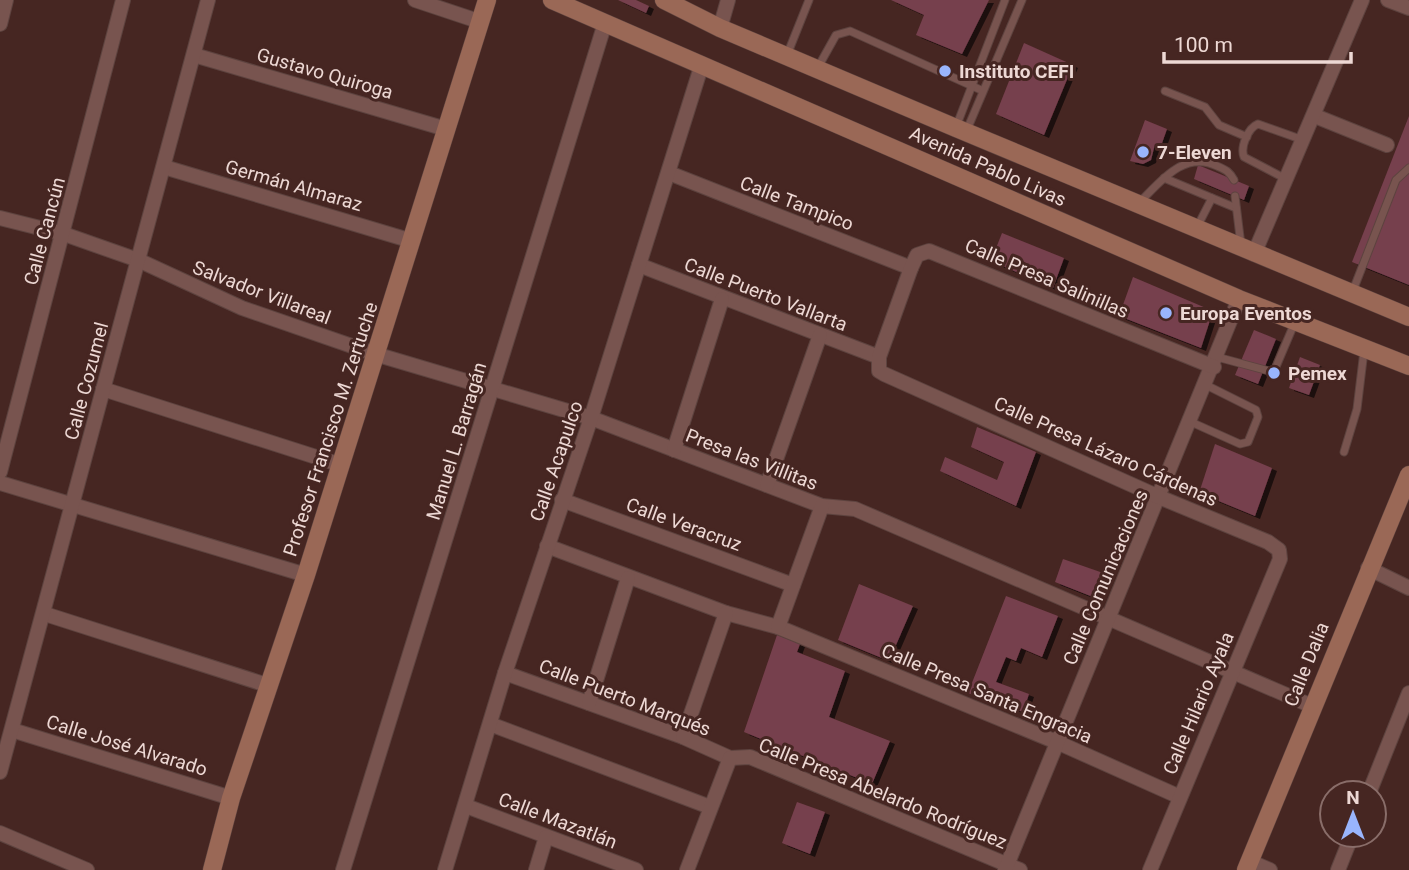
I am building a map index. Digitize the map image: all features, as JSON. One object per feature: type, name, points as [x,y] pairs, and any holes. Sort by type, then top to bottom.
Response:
[{"type":"main road","name":"Profesor Francisco M. Zertuche","points":[[212,870],[231,797],[306,575],[338,464],[412,241],[487,0]]},
{"type":"main road","name":"Avenida Pablo Livas","points":[[552,0],[1239,299],[1409,366]]},
{"type":"main road","name":"Avenida Pablo Livas","points":[[664,0],[720,28],[1409,317]]},
{"type":"main road","name":"Calle Dalia","points":[[1247,866],[1368,568],[1407,483]]},
{"type":"street","points":[[0,24],[6,0]]},
{"type":"street","name":"Calle Cancún","points":[[0,472],[123,0]]},
{"type":"street","name":"Calle Cozumel","points":[[0,772],[74,507],[103,389],[208,0]]},
{"type":"street","points":[[415,0],[481,22]]},
{"type":"street","points":[[720,28],[728,0]]},
{"type":"street","points":[[1248,251],[1287,179],[1362,0]]},
{"type":"street","points":[[1388,0],[1409,8]]},
{"type":"street","name":"Manuel L. Barragán","points":[[343,870],[605,23]]},
{"type":"street","name":"Gustavo Quiroga","points":[[194,55],[446,129]]},
{"type":"street","name":"Calle Acapulco","points":[[445,870],[505,673],[591,418],[702,64]]},
{"type":"street","points":[[1315,116],[1387,145]]},
{"type":"street","name":"Germán Almaraz","points":[[164,167],[412,241]]},
{"type":"street","name":"Calle Tampico","points":[[669,173],[911,268]]},
{"type":"street","name":"Salvador Villareal","points":[[0,218],[64,234],[138,260],[206,294],[375,354]]},
{"type":"street","name":"Calle Presa Salinillas","points":[[911,268],[917,255],[929,251],[1216,362]]},
{"type":"street","name":"Calle Puerto Vallarta","points":[[639,265],[820,335],[879,364]]},
{"type":"street","points":[[879,364],[911,268]]},
{"type":"street","points":[[674,450],[722,299]]},
{"type":"street","name":"Calle Comunicaciones","points":[[1011,868],[1107,619],[1216,362],[1239,299]]},
{"type":"street","points":[[767,485],[820,335]]},
{"type":"street","name":"Presa las Villitas","points":[[375,354],[591,418],[822,506],[855,509],[1312,706]]},
{"type":"street","name":"Calle Presa Lázaro Cárdenas","points":[[879,364],[1159,497],[1268,542],[1279,550]]},
{"type":"street","points":[[103,389],[338,464]]},
{"type":"street","points":[[0,483],[306,575]]},
{"type":"street","name":"Calle Veracruz","points":[[562,500],[793,584]]},
{"type":"street","points":[[547,546],[726,613],[778,627],[822,506]]},
{"type":"street","name":"Calle Hilario Ayala","points":[[1150,870],[1280,558],[1279,550]]},
{"type":"street","points":[[1368,568],[1409,588]]},
{"type":"street","points":[[589,703],[628,578]]},
{"type":"street","points":[[682,737],[726,613]]},
{"type":"street","points":[[44,614],[270,686]]},
{"type":"street","name":"Calle Presa Santa Engracia","points":[[778,627],[1059,743],[1180,797]]},
{"type":"street","name":"Calle Puerto Marqués","points":[[505,673],[682,737],[730,758]]},
{"type":"street","points":[[1375,779],[1409,693]]},
{"type":"street","points":[[490,724],[710,807]]},
{"type":"street","name":"Calle José Alvarado","points":[[12,730],[231,797]]},
{"type":"street","name":"Calle Presa Abelardo Rodríguez","points":[[730,758],[750,757],[1011,868]]},
{"type":"street","points":[[687,870],[730,758]]},
{"type":"street","name":"Calle Mazatlán","points":[[466,806],[632,869]]},
{"type":"street","points":[[0,833],[87,870]]},
{"type":"street","points":[[536,870],[546,837]]},
{"type":"street","points":[[1338,870],[1346,849]]},
{"type":"street","points":[[1247,866],[1270,870]]},
{"type":"lane","points":[[786,55],[809,0]]},
{"type":"lane","points":[[961,130],[973,87],[1005,0]]},
{"type":"lane","points":[[961,130],[1022,0]]},
{"type":"lane","points":[[817,69],[836,35],[850,31],[981,90]]},
{"type":"lane","points":[[1165,91],[1205,107],[1219,125],[1247,137]]},
{"type":"lane","points":[[1287,179],[1244,157],[1242,148],[1251,128],[1258,124],[1304,140]]},
{"type":"lane","points":[[1137,205],[1185,162],[1204,159],[1229,171],[1234,180]]},
{"type":"lane","points":[[1352,293],[1396,180],[1409,168]]},
{"type":"lane","points":[[1164,178],[1236,208]]},
{"type":"lane","points":[[1235,196],[1248,251]]},
{"type":"lane","points":[[1196,229],[1212,198]]},
{"type":"lane","points":[[1216,362],[1269,372],[1275,369],[1296,321]]},
{"type":"lane","points":[[1344,452],[1357,408],[1359,369],[1364,349]]},
{"type":"lane","points":[[1191,422],[1240,444],[1248,442],[1258,417],[1256,410],[1206,385]]},
{"type":"building","points":[[618,0],[636,0],[649,6],[646,13]]},
{"type":"building","points":[[891,0],[989,0],[962,54],[916,35],[924,15]]},
{"type":"building","points":[[1024,43],[1073,65],[1044,135],[996,114]]},
{"type":"building","points":[[1409,116],[1409,285],[1352,262]]},
{"type":"building","points":[[1145,120],[1167,129],[1161,146],[1155,144],[1151,160],[1143,164],[1130,161]]},
{"type":"building","points":[[1198,165],[1249,186],[1244,200],[1194,179]]},
{"type":"building","points":[[1002,233],[1064,258],[1053,288],[991,261]]},
{"type":"building","name":"Europa Eventos","points":[[1133,277],[1213,311],[1201,348],[1119,316]]},
{"type":"building","points":[[1254,330],[1276,339],[1258,384],[1235,375]]},
{"type":"building","points":[[1300,357],[1320,365],[1309,395],[1289,388]]},
{"type":"building","points":[[977,427],[1036,452],[1016,506],[940,471],[945,457],[997,480],[1004,462],[971,447]]},
{"type":"building","points":[[1215,444],[1272,468],[1255,516],[1199,493]]},
{"type":"building","points":[[1063,559],[1106,574],[1098,599],[1055,582]]},
{"type":"building","points":[[859,584],[913,606],[889,661],[838,640]]},
{"type":"building","points":[[1006,596],[1058,616],[1042,657],[1021,648],[1016,661],[1006,657],[996,682],[1029,694],[1023,712],[968,693]]},
{"type":"building","points":[[777,635],[800,644],[797,652],[845,671],[829,717],[890,741],[872,784],[744,732]]},
{"type":"building","points":[[797,802],[825,812],[810,854],[782,843]]},
{"type":"place","name":"Instituto CEFI","points":[[945,71]]},
{"type":"place","name":"7-Eleven","points":[[1143,152]]},
{"type":"place","name":"Europa Eventos","points":[[1166,313]]},
{"type":"place","name":"Pemex","points":[[1274,373]]}]
